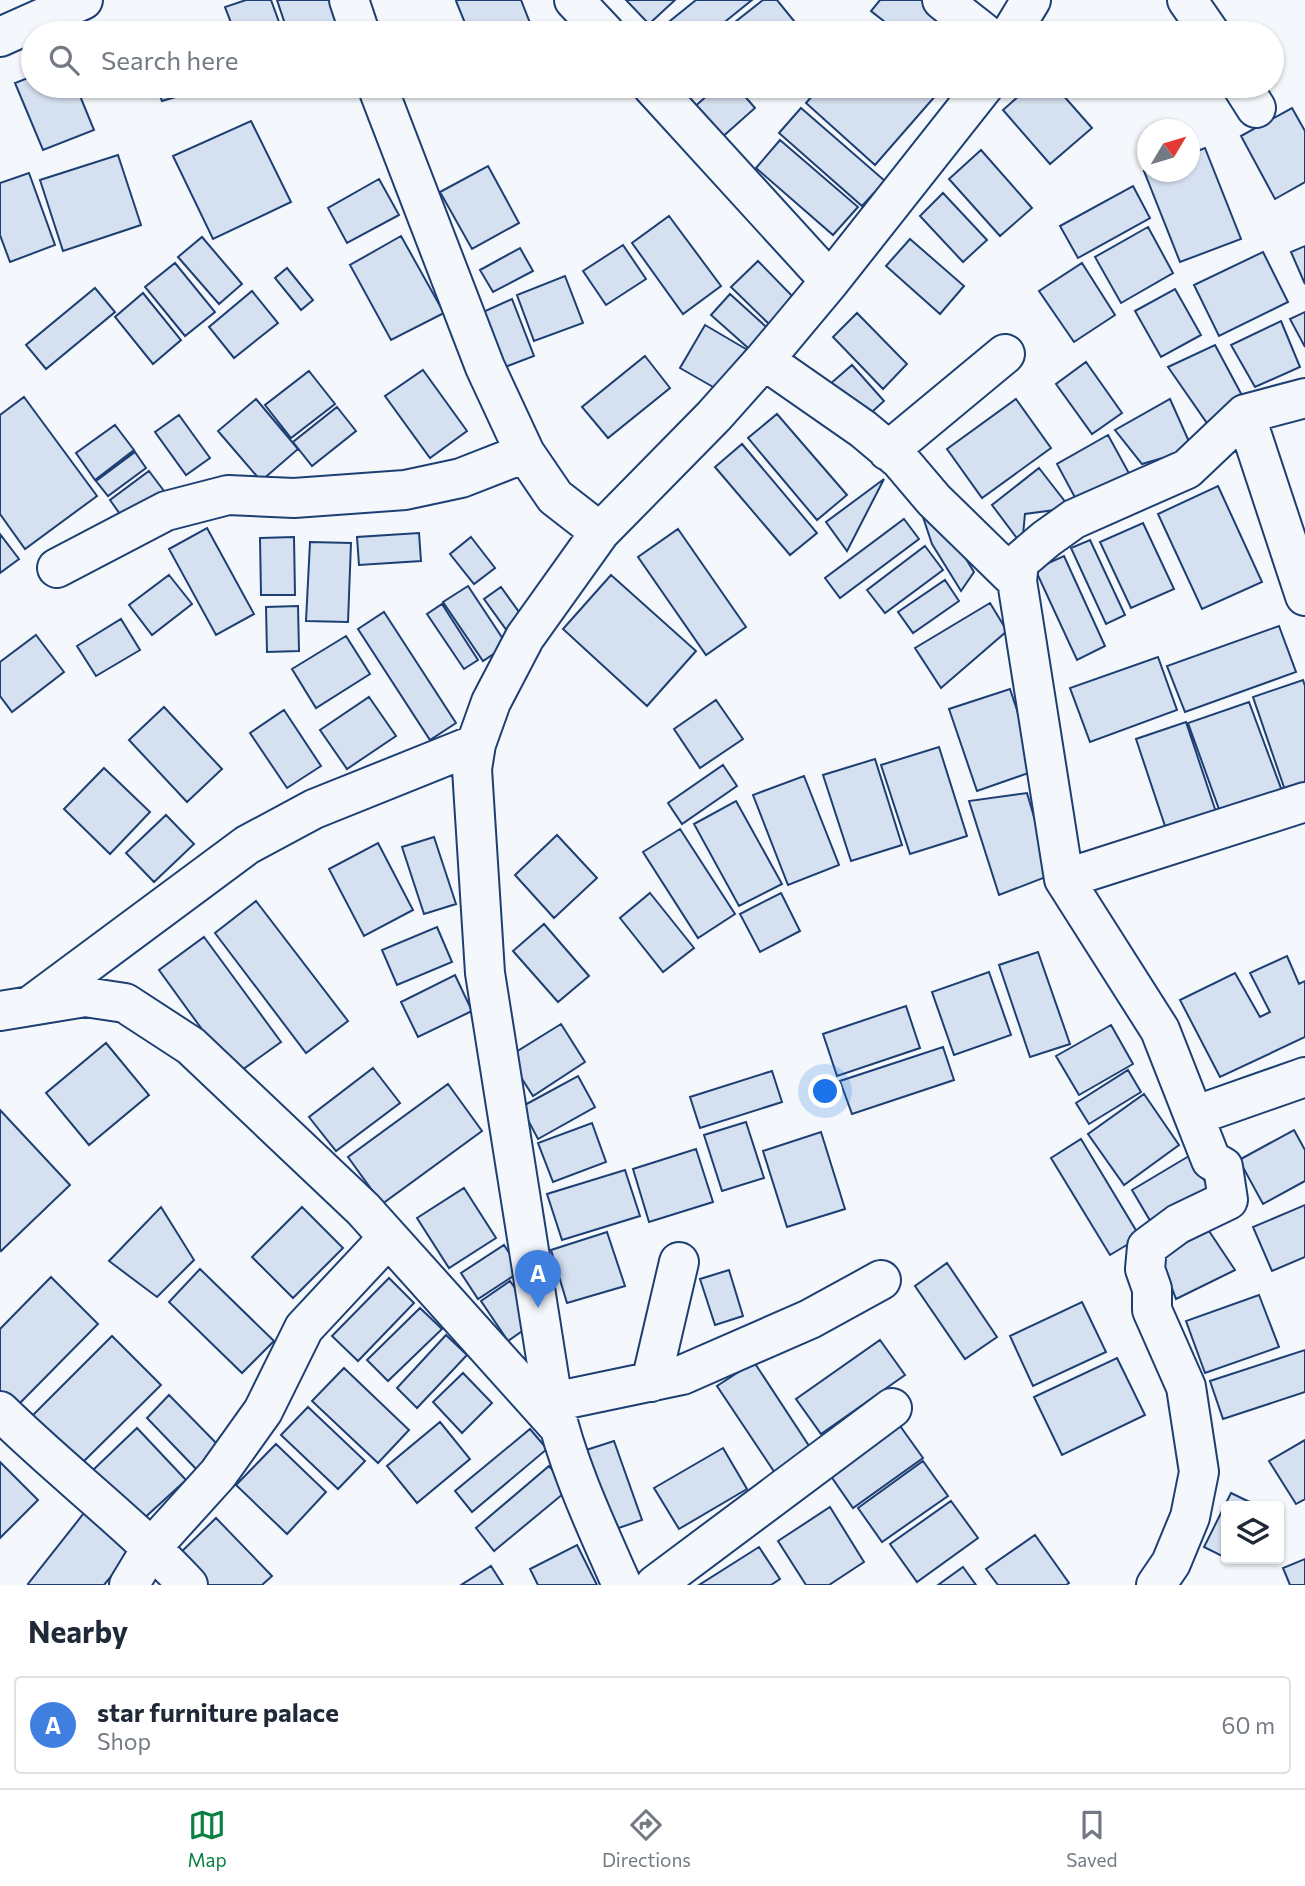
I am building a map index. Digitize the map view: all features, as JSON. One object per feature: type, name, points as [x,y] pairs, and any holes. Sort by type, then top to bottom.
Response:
[{"type":"street","points":[[36,21],[83,0]]},
{"type":"street","points":[[349,0],[356,21]]},
{"type":"street","points":[[574,0],[594,21]]},
{"type":"street","points":[[942,0],[969,21]]},
{"type":"street","points":[[1018,21],[1031,0]]},
{"type":"street","points":[[1187,0],[1202,21]]},
{"type":"street","points":[[0,37],[21,28]]},
{"type":"street","points":[[382,98],[485,367],[525,453],[555,497],[600,532]]},
{"type":"street","points":[[664,98],[830,281]]},
{"type":"street","points":[[622,1585],[598,1532],[556,1414],[485,973],[472,769],[476,744],[491,702],[525,637],[600,532],[714,416],[764,360],[975,98]]},
{"type":"street","points":[[888,451],[1005,354]]},
{"type":"street","points":[[764,360],[863,429],[900,460],[934,500],[1017,581]]},
{"type":"street","points":[[1156,1585],[1171,1563],[1190,1517],[1199,1472],[1186,1387],[1152,1310],[1152,1289],[1145,1269],[1147,1247],[1178,1224],[1228,1200],[1223,1167],[1211,1160],[1160,1030],[1064,879],[1017,581],[1019,562],[1074,519],[1187,469],[1245,414],[1305,398]]},
{"type":"street","points":[[1245,414],[1305,596]]},
{"type":"street","points":[[57,568],[166,511],[228,495],[294,498],[405,490],[461,478],[525,453]]},
{"type":"street","points":[[15,1009],[247,845],[314,809],[476,744]]},
{"type":"street","points":[[1064,879],[1305,802]]},
{"type":"street","points":[[15,1009],[85,997],[125,1003],[191,1046],[363,1209],[556,1414]]},
{"type":"street","points":[[1194,1116],[1305,1077]]},
{"type":"street","points":[[129,1585],[152,1547],[218,1474],[263,1411],[304,1328],[388,1238]]},
{"type":"street","points":[[650,1382],[679,1262]]},
{"type":"street","points":[[556,1414],[650,1382],[682,1376],[810,1319],[881,1280]]},
{"type":"street","points":[[656,1585],[892,1408]]},
{"type":"street","points":[[0,1411],[38,1448],[152,1547],[188,1585]]},
{"type":"building","points":[[246,0],[271,0],[279,21],[230,21],[225,7]]},
{"type":"building","points":[[277,0],[335,0],[342,21],[284,21]]},
{"type":"building","points":[[521,0],[529,21],[464,21],[456,1]]},
{"type":"building","points":[[626,0],[675,0],[652,21],[646,21]]},
{"type":"building","points":[[696,0],[752,0],[726,21],[670,21]]},
{"type":"building","points":[[763,0],[777,0],[794,21],[736,21]]},
{"type":"building","points":[[880,0],[924,0],[950,21],[884,21],[871,11]]},
{"type":"building","points":[[21,81],[21,97],[15,83]]},
{"type":"building","points":[[21,98],[81,98],[94,130],[43,150]]},
{"type":"building","points":[[704,98],[746,98],[755,108],[720,139],[692,109]]},
{"type":"building","points":[[810,98],[934,98],[875,165],[806,103]]},
{"type":"building","points":[[1016,98],[1066,98],[1092,128],[1050,164],[1003,110]]},
{"type":"building","points":[[801,108],[885,181],[862,206],[779,133]]},
{"type":"building","points":[[1292,108],[1305,131],[1305,182],[1275,199],[1241,136]]},
{"type":"building","points":[[251,121],[291,202],[213,239],[173,156]]},
{"type":"building","points":[[780,140],[858,207],[833,235],[756,168]]},
{"type":"building","points":[[1205,148],[1241,239],[1180,262],[1148,182],[1200,182],[1200,150]]},
{"type":"building","points":[[981,150],[1032,208],[1000,236],[949,179]]},
{"type":"building","points":[[118,155],[141,225],[63,251],[40,180]]},
{"type":"building","points":[[488,166],[519,223],[472,249],[440,192]]},
{"type":"building","points":[[29,173],[55,245],[10,262],[0,235],[0,183]]},
{"type":"building","points":[[379,179],[399,215],[347,243],[328,208]]},
{"type":"building","points":[[1133,186],[1150,218],[1078,258],[1060,226]]},
{"type":"building","points":[[943,193],[987,240],[963,262],[920,216]]},
{"type":"building","points":[[669,216],[721,286],[683,314],[632,243]]},
{"type":"building","points":[[1148,227],[1173,273],[1121,303],[1095,257]]},
{"type":"building","points":[[401,236],[444,313],[391,340],[350,265]]},
{"type":"building","points":[[202,237],[242,284],[219,304],[178,257]]},
{"type":"building","points":[[910,239],[964,286],[940,314],[886,266]]},
{"type":"building","points":[[623,245],[646,279],[606,305],[583,271]]},
{"type":"building","points":[[1305,246],[1305,284],[1291,252]]},
{"type":"building","points":[[520,248],[533,271],[493,292],[480,270]]},
{"type":"building","points":[[1263,252],[1288,302],[1219,336],[1194,285]]},
{"type":"building","points":[[758,261],[797,301],[772,327],[731,287]]},
{"type":"building","points":[[175,263],[215,312],[185,336],[145,287]]},
{"type":"building","points":[[1082,263],[1115,315],[1074,342],[1039,291]]},
{"type":"building","points":[[287,268],[313,300],[301,310],[275,278]]},
{"type":"building","points":[[565,276],[583,323],[534,341],[517,295]]},
{"type":"building","points":[[95,288],[115,312],[46,369],[26,345]]},
{"type":"building","points":[[1175,289],[1201,335],[1161,357],[1135,311]]},
{"type":"building","points":[[252,291],[278,323],[234,358],[209,327]]},
{"type":"building","points":[[143,293],[181,340],[153,364],[115,317]]},
{"type":"building","points":[[730,294],[774,334],[756,355],[711,315]]},
{"type":"building","points":[[512,299],[534,356],[505,367],[483,312]]},
{"type":"building","points":[[1305,312],[1305,347],[1290,319]]},
{"type":"building","points":[[857,313],[907,364],[883,389],[833,337]]},
{"type":"building","points":[[1281,321],[1300,367],[1255,387],[1231,345]]},
{"type":"building","points":[[705,325],[751,352],[727,395],[680,368]]},
{"type":"building","points":[[1215,345],[1245,401],[1209,426],[1168,367]]},
{"type":"building","points":[[645,356],[670,388],[608,438],[582,407]]},
{"type":"building","points":[[1086,362],[1122,413],[1092,434],[1056,384]]},
{"type":"building","points":[[852,365],[884,401],[862,421],[830,384]]},
{"type":"building","points":[[423,370],[467,431],[430,458],[385,396]]},
{"type":"building","points":[[309,371],[335,404],[291,438],[265,405]]},
{"type":"building","points":[[24,397],[97,496],[25,549],[0,514],[0,415]]},
{"type":"building","points":[[256,399],[298,449],[261,481],[218,431]]},
{"type":"building","points":[[1016,399],[1051,448],[982,498],[947,449]]},
{"type":"building","points":[[1170,399],[1191,446],[1142,464],[1115,430]]},
{"type":"building","points":[[337,407],[356,431],[312,466],[293,442]]},
{"type":"building","points":[[777,414],[847,495],[817,520],[748,438]]},
{"type":"building","points":[[179,415],[210,458],[186,475],[155,432]]},
{"type":"building","points":[[115,425],[134,450],[95,480],[76,453]]},
{"type":"building","points":[[1108,435],[1131,477],[1079,505],[1057,464]]},
{"type":"building","points":[[742,444],[817,533],[790,555],[715,467]]},
{"type":"building","points":[[135,452],[146,468],[108,496],[96,481]]},
{"type":"building","points":[[1039,468],[1070,508],[1025,514],[1022,545],[992,505]]},
{"type":"building","points":[[149,471],[167,495],[127,524],[110,500]]},
{"type":"building","points":[[884,479],[847,551],[826,522]]},
{"type":"building","points":[[1218,486],[1262,582],[1202,609],[1158,514]]},
{"type":"building","points":[[917,499],[952,536],[974,572],[961,591],[932,544]]},
{"type":"building","points":[[904,519],[919,539],[840,598],[825,578]]},
{"type":"building","points":[[1143,523],[1174,589],[1131,608],[1100,542]]},
{"type":"building","points":[[207,528],[254,614],[216,635],[169,549]]},
{"type":"building","points":[[678,529],[746,627],[706,655],[638,557]]},
{"type":"building","points":[[419,533],[421,561],[359,565],[357,537]]},
{"type":"building","points":[[0,534],[19,559],[0,573]]},
{"type":"building","points":[[294,537],[295,595],[261,595],[260,538]]},
{"type":"building","points":[[471,537],[495,568],[474,584],[450,554]]},
{"type":"building","points":[[1090,540],[1125,615],[1106,624],[1071,548]]},
{"type":"building","points":[[310,542],[351,543],[348,622],[306,621]]},
{"type":"building","points":[[925,546],[943,570],[885,613],[867,590]]},
{"type":"building","points":[[1064,556],[1105,646],[1077,660],[1035,569]]},
{"type":"building","points":[[169,575],[192,604],[152,635],[129,605]]},
{"type":"building","points":[[611,575],[696,651],[647,706],[563,629]]},
{"type":"building","points":[[945,580],[959,601],[913,633],[898,612]]},
{"type":"building","points":[[468,586],[507,645],[483,661],[443,602]]},
{"type":"building","points":[[501,587],[527,623],[510,635],[484,599]]},
{"type":"building","points":[[990,603],[1007,631],[941,688],[915,648]]},
{"type":"building","points":[[442,604],[478,660],[464,669],[427,614]]},
{"type":"building","points":[[298,606],[299,651],[267,652],[266,607]]},
{"type":"building","points":[[384,612],[456,723],[430,740],[358,629]]},
{"type":"building","points":[[121,619],[140,650],[96,676],[77,646]]},
{"type":"building","points":[[1279,626],[1296,672],[1185,712],[1167,666]]},
{"type":"building","points":[[36,635],[64,672],[12,712],[0,696],[0,662]]},
{"type":"building","points":[[346,636],[370,674],[316,708],[292,669]]},
{"type":"building","points":[[1158,657],[1177,710],[1090,742],[1070,688]]},
{"type":"building","points":[[1303,680],[1305,790],[1287,796],[1253,697]]},
{"type":"building","points":[[1010,689],[1037,770],[977,791],[949,709]]},
{"type":"building","points":[[369,697],[396,736],[347,769],[320,730]]},
{"type":"building","points":[[716,700],[743,739],[700,768],[674,729]]},
{"type":"building","points":[[1249,702],[1282,791],[1220,812],[1188,723]]},
{"type":"building","points":[[164,707],[222,769],[187,802],[129,740]]},
{"type":"building","points":[[284,710],[321,766],[287,788],[250,733]]},
{"type":"building","points":[[1186,722],[1217,815],[1167,832],[1136,739]]},
{"type":"building","points":[[939,747],[967,836],[910,854],[881,765]]},
{"type":"building","points":[[875,759],[902,845],[851,861],[823,775]]},
{"type":"building","points":[[723,765],[737,786],[682,824],[668,803]]},
{"type":"building","points":[[104,768],[150,812],[110,854],[64,809]]},
{"type":"building","points":[[804,776],[839,865],[788,885],[753,795]]},
{"type":"building","points":[[1027,793],[1051,875],[999,895],[969,801]]},
{"type":"building","points":[[736,801],[782,884],[739,906],[694,824]]},
{"type":"building","points":[[166,815],[194,844],[154,882],[126,853]]},
{"type":"building","points":[[680,829],[735,914],[698,938],[643,852]]},
{"type":"building","points":[[557,835],[597,878],[554,918],[515,875]]},
{"type":"building","points":[[434,837],[456,904],[424,914],[402,847]]},
{"type":"building","points":[[378,843],[413,910],[364,936],[329,869]]},
{"type":"building","points":[[650,893],[694,948],[663,972],[620,918]]},
{"type":"building","points":[[781,893],[800,931],[760,952],[740,914]]},
{"type":"building","points":[[256,901],[348,1021],[306,1053],[215,933]]},
{"type":"building","points":[[544,924],[589,976],[558,1002],[513,951]]},
{"type":"building","points":[[437,927],[452,962],[397,985],[382,950]]},
{"type":"building","points":[[204,937],[281,1042],[235,1075],[159,970]]},
{"type":"building","points":[[1038,952],[1070,1044],[1030,1057],[999,965]]},
{"type":"building","points":[[1287,956],[1299,984],[1305,981],[1305,1037],[1220,1077],[1180,1000],[1235,973],[1260,1017],[1270,1012],[1250,973]]},
{"type":"building","points":[[989,972],[1011,1035],[954,1055],[932,992]]},
{"type":"building","points":[[455,975],[472,1011],[418,1037],[401,1002]]},
{"type":"building","points":[[906,1006],[920,1048],[837,1076],[823,1034]]},
{"type":"building","points":[[561,1024],[585,1062],[533,1096],[508,1057]]},
{"type":"building","points":[[1111,1025],[1133,1064],[1079,1095],[1056,1056]]},
{"type":"building","points":[[106,1043],[149,1095],[89,1145],[46,1093]]},
{"type":"building","points":[[943,1047],[954,1080],[852,1114],[840,1081]]},
{"type":"building","points":[[373,1068],[400,1103],[336,1151],[309,1117]]},
{"type":"building","points":[[1128,1070],[1141,1092],[1089,1124],[1076,1103]]},
{"type":"building","points":[[772,1071],[782,1102],[700,1128],[690,1097]]},
{"type":"building","points":[[578,1076],[595,1107],[538,1139],[521,1107]]},
{"type":"building","points":[[448,1084],[482,1131],[382,1204],[348,1157]]},
{"type":"building","points":[[1144,1094],[1179,1145],[1124,1185],[1088,1134]]},
{"type":"building","points":[[0,1110],[70,1185],[1,1251],[0,1249]]},
{"type":"building","points":[[746,1122],[764,1178],[722,1191],[704,1135]]},
{"type":"building","points":[[592,1123],[606,1162],[553,1182],[538,1143]]},
{"type":"building","points":[[1294,1130],[1305,1150],[1305,1181],[1263,1204],[1239,1160]]},
{"type":"building","points":[[821,1132],[845,1209],[787,1227],[763,1151]]},
{"type":"building","points":[[1081,1139],[1140,1237],[1110,1255],[1051,1158]]},
{"type":"building","points":[[696,1149],[713,1202],[649,1222],[633,1169]]},
{"type":"building","points":[[1189,1156],[1213,1194],[1155,1229],[1132,1190]]},
{"type":"building","points":[[625,1170],[640,1216],[562,1240],[547,1194]]},
{"type":"building","points":[[464,1188],[496,1238],[449,1268],[417,1218]]},
{"type":"building","points":[[1305,1205],[1305,1257],[1272,1271],[1253,1227]]},
{"type":"building","points":[[161,1207],[194,1260],[157,1297],[109,1261]]},
{"type":"building","points":[[302,1207],[343,1248],[293,1298],[252,1257]]},
{"type":"building","points":[[1209,1231],[1235,1270],[1176,1299],[1160,1255]]},
{"type":"building","points":[[607,1232],[625,1286],[567,1303],[551,1250]]},
{"type":"building","points":[[504,1245],[521,1271],[478,1299],[461,1273]]},
{"type":"building","points":[[947,1263],[997,1337],[965,1359],[915,1286]]},
{"type":"building","points":[[200,1269],[274,1341],[242,1373],[169,1302]]},
{"type":"building","points":[[729,1270],[743,1316],[715,1325],[700,1279]]},
{"type":"building","points":[[51,1277],[98,1324],[16,1407],[0,1392],[0,1329]]},
{"type":"building","points":[[389,1278],[414,1303],[358,1361],[332,1336]]},
{"type":"building","points":[[510,1281],[538,1320],[508,1341],[481,1301]]},
{"type":"building","points":[[1259,1295],[1279,1347],[1205,1373],[1186,1321]]},
{"type":"building","points":[[1082,1302],[1106,1352],[1033,1386],[1010,1336]]},
{"type":"building","points":[[420,1308],[442,1329],[388,1381],[367,1360]]},
{"type":"building","points":[[446,1335],[467,1355],[417,1408],[397,1388]]},
{"type":"building","points":[[112,1336],[161,1385],[80,1465],[32,1416]]},
{"type":"building","points":[[880,1340],[905,1375],[821,1434],[796,1399]]},
{"type":"building","points":[[1305,1350],[1305,1392],[1223,1419],[1210,1381]]},
{"type":"building","points":[[1117,1358],[1145,1415],[1062,1455],[1034,1397]]},
{"type":"building","points":[[754,1362],[815,1455],[779,1479],[717,1386]]},
{"type":"building","points":[[344,1368],[409,1430],[378,1463],[312,1401]]},
{"type":"building","points":[[463,1373],[492,1403],[462,1433],[433,1402]]},
{"type":"building","points":[[169,1395],[222,1449],[199,1472],[147,1418]]},
{"type":"building","points":[[308,1407],[365,1461],[338,1489],[281,1435]]},
{"type":"building","points":[[440,1422],[470,1459],[417,1503],[387,1466]]},
{"type":"building","points":[[898,1423],[923,1458],[853,1508],[828,1472]]},
{"type":"building","points":[[137,1428],[186,1480],[141,1521],[93,1470]]},
{"type":"building","points":[[530,1429],[547,1449],[472,1512],[455,1491]]},
{"type":"building","points":[[1305,1440],[1305,1499],[1296,1504],[1269,1461]]},
{"type":"building","points":[[614,1441],[642,1520],[607,1532],[580,1452]]},
{"type":"building","points":[[276,1444],[326,1492],[287,1534],[236,1485]]},
{"type":"building","points":[[723,1448],[747,1489],[679,1529],[654,1488]]},
{"type":"building","points":[[923,1461],[948,1496],[882,1542],[858,1508]]},
{"type":"building","points":[[0,1462],[38,1500],[0,1538]]},
{"type":"building","points":[[549,1466],[569,1489],[494,1551],[476,1528]]},
{"type":"building","points":[[1231,1493],[1248,1501],[1227,1501]]},
{"type":"building","points":[[951,1501],[978,1538],[917,1582],[890,1544]]},
{"type":"building","points":[[830,1507],[864,1562],[829,1585],[806,1585],[778,1541]]},
{"type":"building","points":[[84,1513],[132,1551],[104,1585],[28,1584]]},
{"type":"building","points":[[1221,1513],[1221,1556],[1204,1547]]},
{"type":"building","points":[[216,1518],[272,1576],[262,1585],[198,1585],[174,1559]]},
{"type":"building","points":[[1035,1535],[1069,1583],[998,1585],[986,1569]]},
{"type":"building","points":[[577,1545],[597,1585],[538,1585],[530,1569]]},
{"type":"building","points":[[759,1547],[780,1579],[771,1585],[699,1585]]},
{"type":"building","points":[[1305,1559],[1305,1585],[1290,1585],[1283,1568]]},
{"type":"building","points":[[491,1566],[503,1585],[461,1585]]},
{"type":"building","points":[[963,1567],[976,1585],[938,1585]]},
{"type":"place","name":"star furniture palace","points":[[538,1308]]}]
